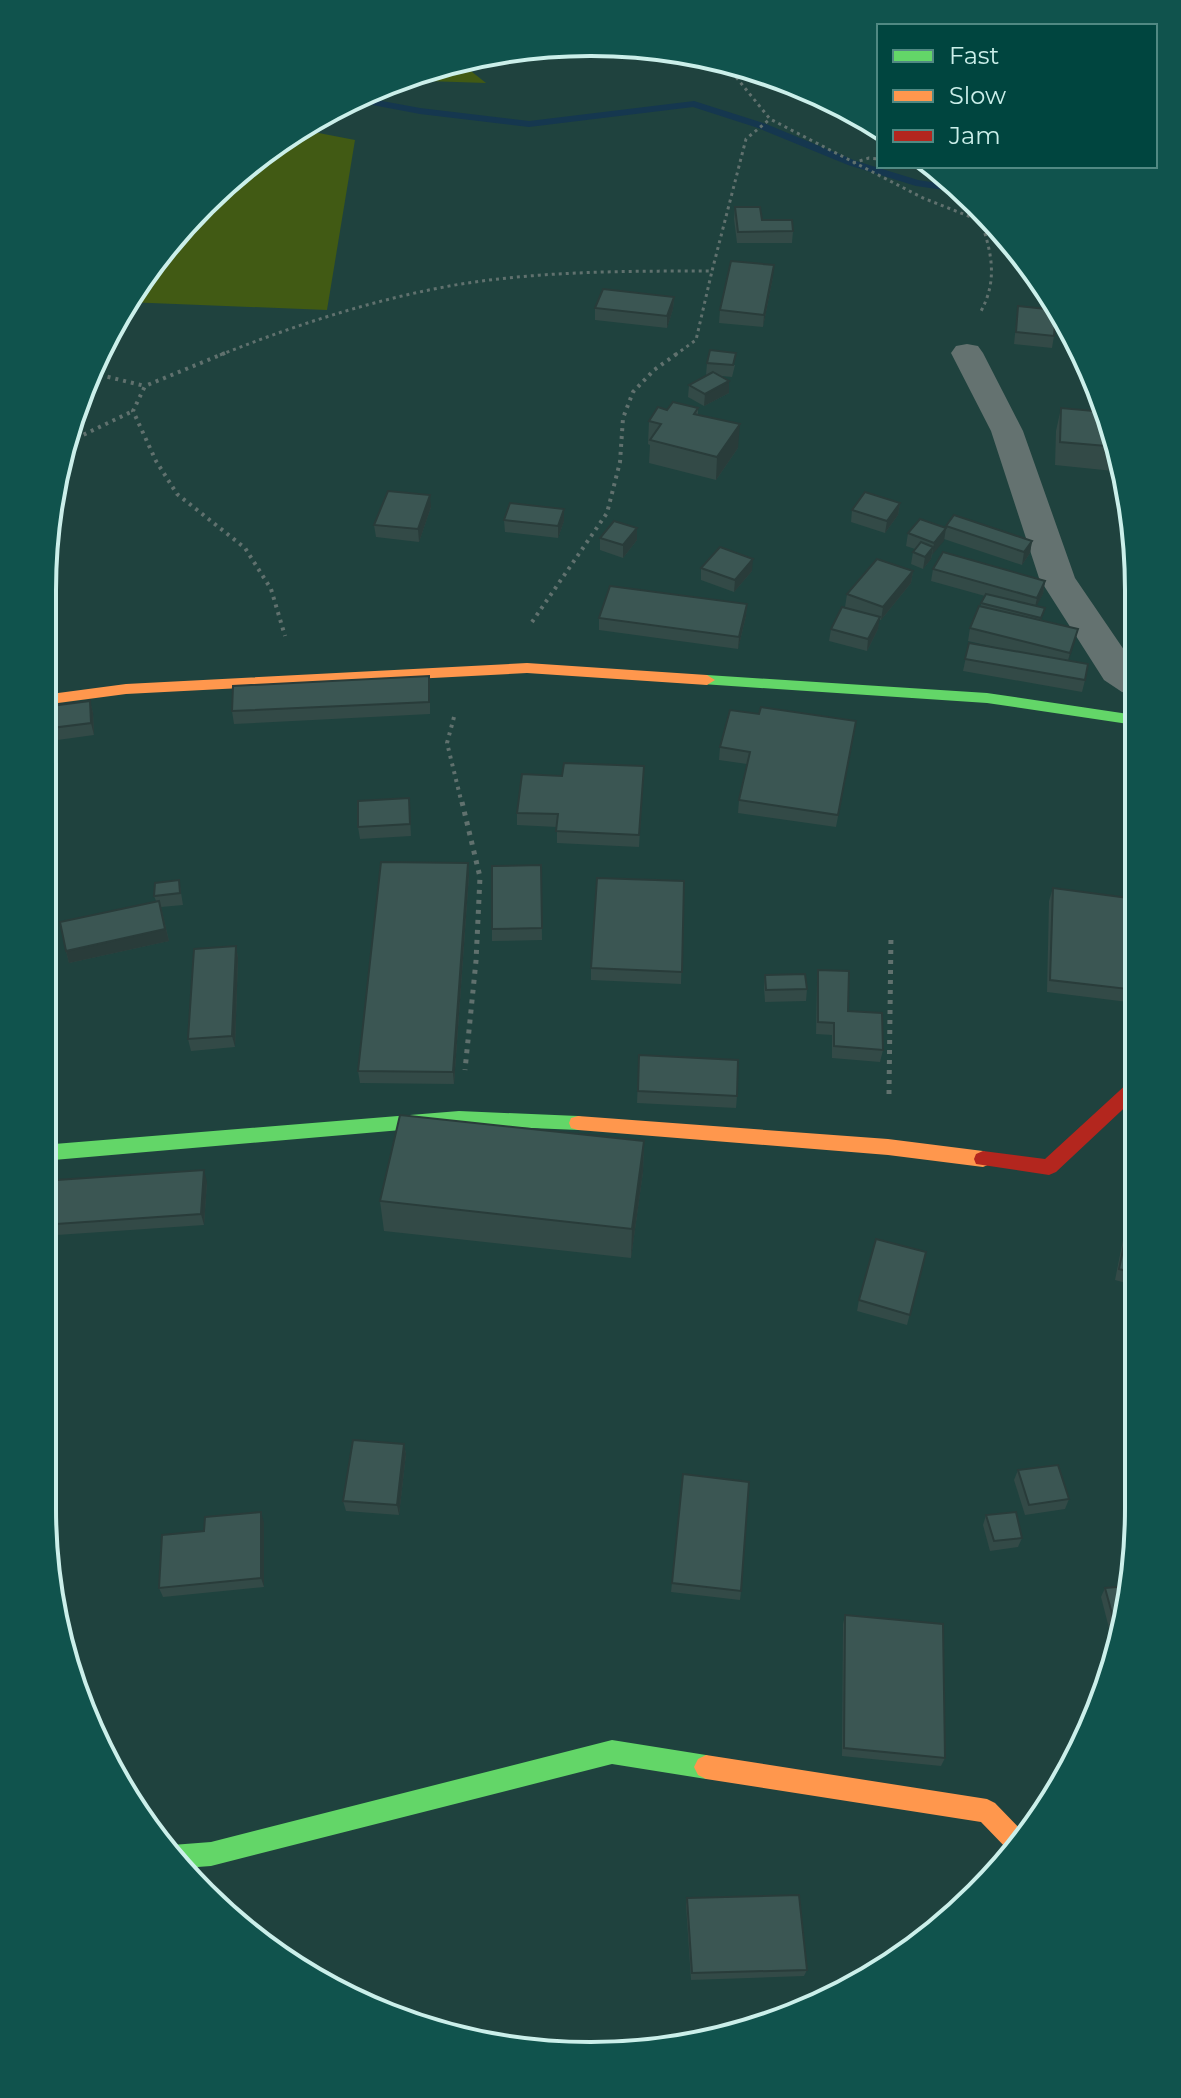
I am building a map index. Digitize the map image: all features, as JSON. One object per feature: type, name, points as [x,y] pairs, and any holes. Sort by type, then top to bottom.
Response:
[{"type":"street","points":[[967,353],[1007,431],[1057,578],[1117,671],[1125,676]]},
{"type":"street","points":[[56,698],[126,689],[527,668],[987,698],[1125,719]]},
{"type":"street","points":[[56,1152],[459,1118],[584,1123],[888,1147],[1049,1167],[1125,1096]]},
{"type":"street","points":[[186,1856],[211,1854],[612,1752],[987,1811],[1011,1837]]},
{"type":"path","points":[[735,76],[770,119],[923,198],[972,218]]},
{"type":"path","points":[[527,668],[525,634],[567,567],[607,513],[620,462],[623,418],[633,392],[654,370],[696,340],[746,139],[770,119]]},
{"type":"path","points":[[852,163],[877,159]]},
{"type":"path","points":[[967,353],[975,320],[993,294],[992,254],[984,229]]},
{"type":"path","points":[[102,375],[145,386],[250,340],[375,303],[462,284],[609,273],[712,271]]},
{"type":"path","points":[[79,437],[133,411],[145,386]]},
{"type":"path","points":[[133,411],[156,461],[177,494],[245,548],[271,589],[286,640],[281,681]]},
{"type":"path","points":[[459,1118],[476,961],[480,877],[447,743],[466,671]]},
{"type":"path","points":[[888,1147],[891,935]]},
{"type":"green space","points":[[469,70],[486,83],[429,81]]},
{"type":"green space","points":[[316,132],[355,140],[327,310],[141,303],[166,265],[213,213],[265,166]]},
{"type":"building","points":[[735,207],[760,207],[762,220],[792,220],[793,231],[738,232]]},
{"type":"building","points":[[731,261],[774,265],[764,315],[720,310]]},
{"type":"building","points":[[603,289],[674,297],[667,316],[595,308]]},
{"type":"building","points":[[1018,306],[1044,309],[1055,326],[1054,336],[1016,332]]},
{"type":"building","points":[[710,350],[736,353],[733,365],[707,363]]},
{"type":"building","points":[[713,372],[729,381],[705,394],[689,385]]},
{"type":"building","points":[[673,402],[698,408],[694,414],[740,424],[717,457],[650,440],[661,424],[649,421],[658,407],[667,410]]},
{"type":"building","points":[[1061,408],[1094,411],[1105,446],[1060,442]]},
{"type":"building","points":[[388,491],[430,495],[418,529],[374,525]]},
{"type":"building","points":[[865,492],[900,503],[887,521],[852,510]]},
{"type":"building","points":[[510,503],[564,509],[558,526],[504,520]]},
{"type":"building","points":[[954,515],[1032,541],[1024,552],[946,526]]},
{"type":"building","points":[[920,519],[946,528],[934,543],[908,533]]},
{"type":"building","points":[[614,521],[637,528],[623,545],[600,538]]},
{"type":"building","points":[[921,542],[933,547],[925,557],[913,552]]},
{"type":"building","points":[[720,547],[753,559],[735,580],[701,568]]},
{"type":"building","points":[[943,552],[1045,581],[1037,598],[933,569]]},
{"type":"building","points":[[877,559],[913,571],[883,607],[847,594]]},
{"type":"building","points":[[610,586],[747,604],[739,637],[599,618]]},
{"type":"building","points":[[986,594],[1045,608],[1041,618],[981,603]]},
{"type":"building","points":[[979,606],[1078,629],[1070,653],[970,628]]},
{"type":"building","points":[[842,607],[880,617],[868,639],[831,629]]},
{"type":"building","points":[[969,643],[1088,664],[1085,680],[965,659]]},
{"type":"building","points":[[429,676],[429,702],[232,711],[233,686]]},
{"type":"building","points":[[90,701],[91,723],[56,727],[56,705]]},
{"type":"building","points":[[761,707],[856,721],[838,815],[739,800],[750,752],[720,747],[730,710],[759,714]]},
{"type":"building","points":[[564,763],[644,766],[639,835],[556,831],[558,814],[517,813],[522,774],[562,776]]},
{"type":"building","points":[[409,798],[410,824],[358,827],[358,801]]},
{"type":"building","points":[[381,862],[468,863],[453,1072],[358,1071]]},
{"type":"building","points":[[541,865],[542,928],[492,929],[492,866]]},
{"type":"building","points":[[597,878],[684,881],[682,972],[591,968]]},
{"type":"building","points":[[179,880],[180,893],[154,896],[155,883]]},
{"type":"building","points":[[1053,888],[1125,898],[1125,989],[1050,980]]},
{"type":"building","points":[[159,901],[165,929],[66,951],[60,922]]},
{"type":"building","points":[[236,946],[232,1036],[188,1039],[194,949]]},
{"type":"building","points":[[818,970],[849,971],[848,1011],[882,1013],[883,1050],[834,1046],[834,1023],[818,1022]]},
{"type":"building","points":[[805,974],[807,989],[766,990],[765,975]]},
{"type":"building","points":[[639,1055],[738,1060],[737,1096],[638,1091]]},
{"type":"building","points":[[400,1115],[644,1141],[632,1229],[380,1201]]},
{"type":"building","points":[[204,1170],[201,1214],[56,1224],[56,1180]]},
{"type":"building","points":[[876,1239],[926,1252],[910,1315],[859,1300]]},
{"type":"building","points":[[1125,1241],[1125,1271],[1119,1269]]},
{"type":"building","points":[[353,1440],[404,1444],[397,1505],[343,1501]]},
{"type":"building","points":[[1058,1465],[1069,1499],[1029,1505],[1018,1470]]},
{"type":"building","points":[[683,1474],[749,1482],[741,1591],[672,1583]]},
{"type":"building","points":[[261,1512],[261,1578],[159,1588],[162,1535],[204,1531],[205,1517]]},
{"type":"building","points":[[1016,1512],[1022,1538],[994,1541],[986,1515]]},
{"type":"building","points":[[1119,1587],[1113,1619],[1105,1588]]},
{"type":"building","points":[[845,1615],[943,1624],[945,1758],[844,1748]]},
{"type":"building","points":[[799,1895],[807,1970],[692,1973],[687,1898]]},
{"type":"waterway","points":[[374,102],[529,124],[694,104],[762,126],[852,163],[916,183],[940,187]]},
{"type":"traffic: fast","points":[[707,680],[987,698],[1125,719]]},
{"type":"traffic: fast","points":[[56,1152],[459,1118],[578,1123]]},
{"type":"traffic: fast","points":[[186,1856],[211,1854],[612,1752],[706,1767]]},
{"type":"traffic: slow","points":[[56,698],[126,689],[527,668],[707,680]]},
{"type":"traffic: slow","points":[[578,1123],[888,1147],[983,1159]]},
{"type":"traffic: slow","points":[[706,1767],[987,1811],[1011,1837]]},
{"type":"traffic: jam","points":[[983,1159],[1049,1167],[1125,1096]]}]
